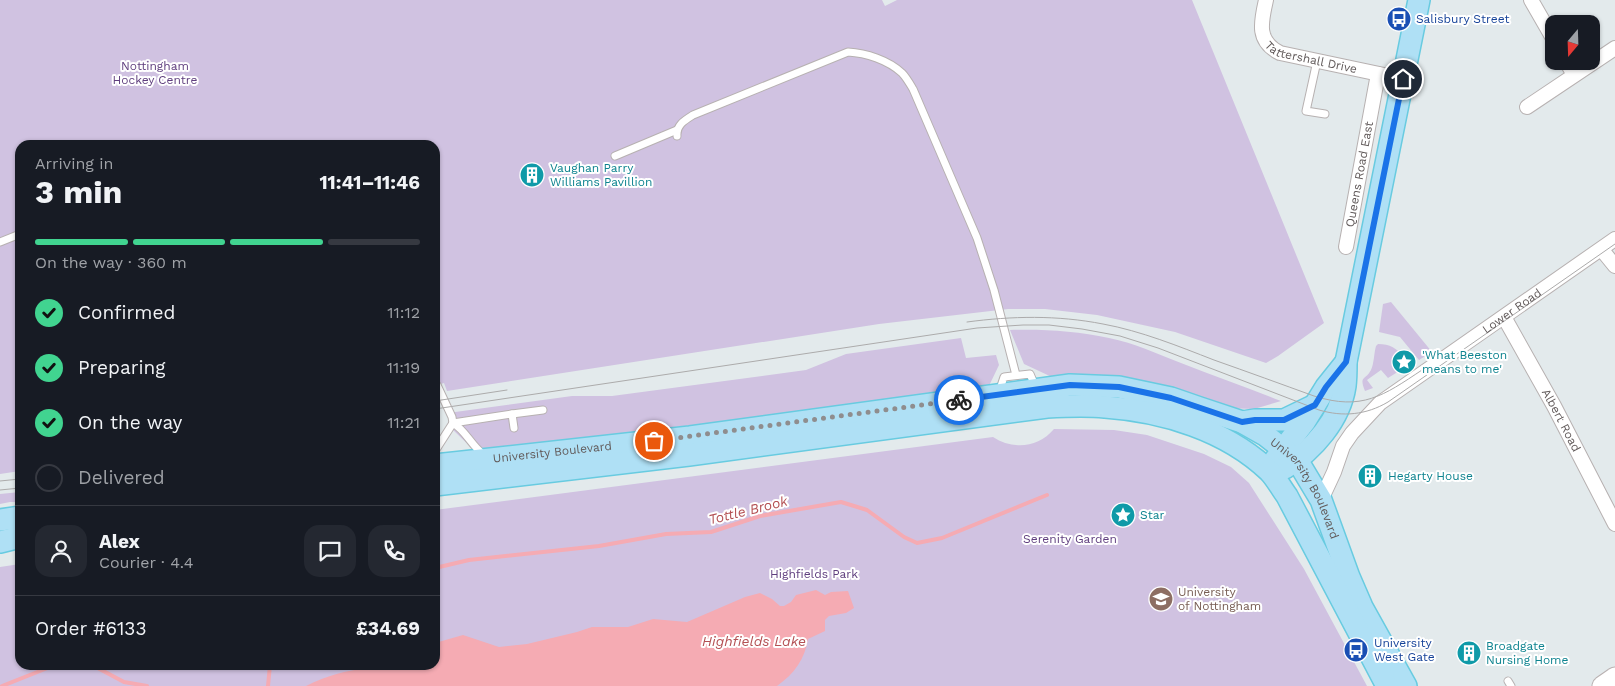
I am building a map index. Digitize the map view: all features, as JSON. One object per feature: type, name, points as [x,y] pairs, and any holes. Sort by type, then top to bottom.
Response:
[{"type":"main road","name":"Queens Road East","points":[[1271,472],[1275,458],[1313,446],[1334,417],[1346,384],[1346,362],[1419,0]]},
{"type":"main road","name":"Queens Road East","points":[[1290,454],[1305,421],[1326,387],[1346,362]]},
{"type":"main road","name":"University Boulevard","points":[[440,465],[690,437],[1033,382],[1119,387],[1171,398],[1242,422],[1265,435],[1290,454],[1321,500],[1362,607],[1406,686]]},
{"type":"main road","points":[[1242,422],[1284,420],[1315,405]]},
{"type":"main road","name":"University Boulevard","points":[[440,484],[689,455],[1047,407],[1123,408],[1172,418],[1229,441],[1271,472],[1287,496],[1387,686]]},
{"type":"main road","points":[[0,520],[15,518]]},
{"type":"main road","points":[[0,542],[15,539]]},
{"type":"street","name":"Tattershall Drive","points":[[1266,0],[1260,26],[1271,49],[1280,53],[1403,79]]},
{"type":"street","points":[[1531,0],[1545,24]]},
{"type":"street","points":[[1527,107],[1615,48]]},
{"type":"street","points":[[1571,70],[1574,75]]},
{"type":"street","name":"Queens Road East","points":[[1346,246],[1378,74]]},
{"type":"street","name":"Lower Road","points":[[1321,500],[1343,446],[1352,433],[1380,403],[1602,250],[1615,239]]},
{"type":"street","points":[[1602,250],[1615,266]]},
{"type":"street","name":"Albert Road","points":[[1504,317],[1554,406],[1615,524]]},
{"type":"lane","points":[[615,156],[677,133],[683,121],[693,115],[848,52],[874,57],[902,73],[913,89],[977,238],[994,290],[1016,375]]},
{"type":"lane","points":[[1317,61],[1306,111],[1325,114]]},
{"type":"lane","points":[[0,242],[15,236]]},
{"type":"lane","points":[[1016,375],[1033,382]]},
{"type":"lane","points":[[1001,386],[1016,375]]},
{"type":"lane","points":[[440,391],[453,423],[440,443]]},
{"type":"lane","points":[[453,423],[543,410]]},
{"type":"lane","points":[[512,414],[514,428]]},
{"type":"lane","points":[[453,423],[460,428],[477,449],[491,460]]},
{"type":"green space","name":"Nottingham Hockey Centre","points":[[0,0],[882,0],[885,6],[897,0],[1192,0],[1324,323],[1266,363],[1175,332],[1097,315],[1045,309],[1008,309],[879,324],[447,391],[444,383],[440,384],[440,140],[15,140],[15,472],[0,474]]},
{"type":"green space","points":[[1391,302],[1432,352],[1419,360],[1400,337],[1379,332],[1383,304]]},
{"type":"green space","points":[[1010,330],[1072,332],[1119,340],[1281,401],[1254,409],[1222,408],[1173,391],[1104,375],[1054,378],[1024,364]]},
{"type":"green space","points":[[961,338],[966,358],[996,355],[999,365],[987,390],[479,455],[451,428],[448,413],[572,396],[612,396],[806,370],[846,354]]},
{"type":"green space","points":[[1378,344],[1393,347],[1399,352],[1404,358],[1400,361],[1404,368],[1388,378],[1381,370],[1367,380],[1373,388],[1365,391],[1363,380],[1371,370]]},
{"type":"green space","name":"Highfields Park","points":[[1054,429],[1114,430],[1147,435],[1204,454],[1231,467],[1249,483],[1304,569],[1367,686],[0,686],[0,567],[15,565],[15,670],[440,670],[440,509],[993,437],[1009,444],[1025,445],[1041,440]]},
{"type":"green space","points":[[15,492],[15,502],[0,504],[0,494]]},
{"type":"water","name":"Highfields Lake","points":[[816,590],[825,595],[831,592],[848,591],[854,608],[846,613],[829,616],[825,620],[825,631],[808,639],[798,666],[777,686],[306,686],[353,670],[440,670],[440,642],[463,635],[499,647],[527,644],[592,627],[628,627],[653,619],[687,622],[745,597],[760,593],[772,599],[780,606],[784,606],[791,602],[796,595]]},
{"type":"waterway","name":"Tottle Brook","points":[[440,567],[469,560],[599,546],[666,534],[711,532],[760,516],[841,502],[867,510],[904,537],[917,543],[942,538],[1047,495]]},
{"type":"waterway","name":"Tottle Brook","points":[[2,686],[42,670]]},
{"type":"waterway","name":"Tottle Brook","points":[[101,670],[124,682],[147,686]]},
{"type":"waterway","name":"Tottle Brook","points":[[268,686],[270,670]]},
{"type":"tram line","points":[[440,408],[977,328],[1049,325],[1120,336],[1158,348],[1319,410],[1337,414],[1354,414],[1371,410],[1388,402],[1615,244]]},
{"type":"tram line","points":[[967,322],[1018,318],[1052,318],[1086,321],[1117,327],[1159,339],[1314,396],[1346,402],[1359,401],[1383,394],[1422,370]]},
{"type":"tram line","points":[[440,400],[507,390]]},
{"type":"tram line","points":[[0,481],[15,480]]},
{"type":"tram line","points":[[0,490],[15,488]]},
{"type":"way so far","points":[[654,441],[959,400]]},
{"type":"place","name":"Salisbury Street","points":[[1399,19]]},
{"type":"place","name":"Vaughan Parry Williams Pavillion","points":[[532,175]]},
{"type":"place","name":"'What Beeston means to me'","points":[[1404,362]]},
{"type":"place","name":"Hegarty House","points":[[1370,476]]},
{"type":"place","name":"Star","points":[[1123,515]]},
{"type":"place","name":"University of Nottingham","points":[[1161,599]]},
{"type":"place","name":"University West Gate","points":[[1356,650]]},
{"type":"place","name":"Broadgate Nursing Home","points":[[1469,653]]},
{"type":"route","points":[[959,400],[1070,385],[1119,387],[1171,398],[1242,422],[1284,420],[1315,405],[1326,387],[1346,362],[1403,79]]},
{"type":"park label","name":"Serenity Garden","points":[[1070,539]]}]
